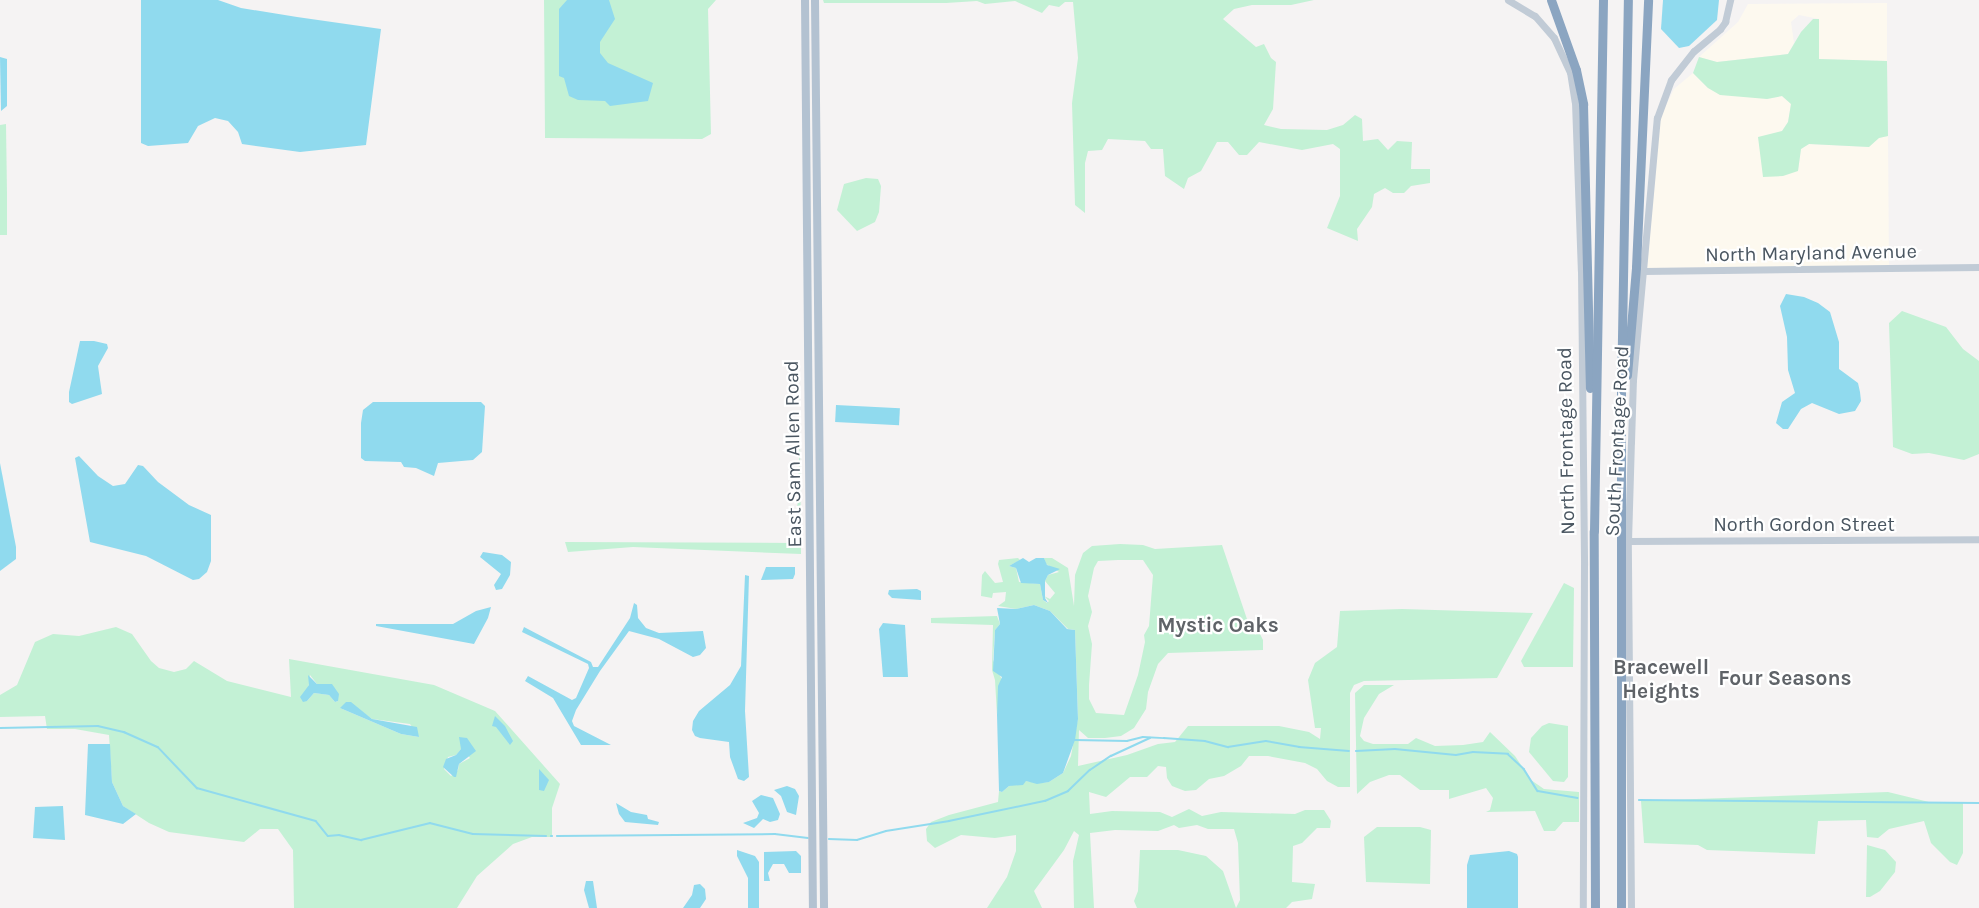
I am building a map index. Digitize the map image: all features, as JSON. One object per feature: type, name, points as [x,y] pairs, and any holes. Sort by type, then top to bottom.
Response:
[{"type":"highway","points":[[1551,0],[1576,70],[1583,104],[1593,531],[1596,908]]},
{"type":"highway","points":[[1593,531],[1603,0]]},
{"type":"highway","points":[[1621,908],[1621,394],[1628,0]]},
{"type":"highway","points":[[1621,394],[1627,374],[1635,279],[1648,0]]},
{"type":"main road","name":"East Sam Allen Road","points":[[805,0],[813,908]]},
{"type":"main road","points":[[815,0],[824,908]]},
{"type":"street","name":"North Frontage Road","points":[[1508,0],[1535,16],[1554,38],[1570,72],[1575,102],[1581,270],[1584,549],[1583,908]]},
{"type":"street","name":"South Frontage Road","points":[[1631,908],[1628,541],[1633,390],[1657,118],[1662,100],[1681,65],[1720,29],[1725,22],[1730,0]]},
{"type":"street","name":"North Maryland Avenue","points":[[1644,271],[1979,267]]},
{"type":"street","name":"North Gordon Street","points":[[1628,541],[1979,539]]},
{"type":"shaded area","points":[[1887,3],[1887,61],[1819,59],[1819,19],[1799,15],[1791,22],[1794,43],[1788,54],[1717,62],[1699,57],[1738,22],[1748,4]]},
{"type":"shaded area","points":[[1693,73],[1708,88],[1767,99],[1782,96],[1791,104],[1788,122],[1782,131],[1772,135],[1798,171],[1801,149],[1809,144],[1868,147],[1879,138],[1888,136],[1889,266],[1647,268],[1660,118],[1674,89]]},
{"type":"green space","points":[[544,0],[716,0],[708,9],[711,134],[702,139],[545,138]]},
{"type":"green space","points":[[823,0],[1314,0],[1291,5],[1252,5],[1234,9],[1223,19],[1256,47],[1264,44],[1271,58],[1276,62],[1273,109],[1264,125],[1281,129],[1327,130],[1343,125],[1355,115],[1362,119],[1363,141],[1378,139],[1388,150],[1397,141],[1412,142],[1411,169],[1430,169],[1430,183],[1411,186],[1404,193],[1393,193],[1385,188],[1374,194],[1372,207],[1357,229],[1358,241],[1327,228],[1340,196],[1340,149],[1333,144],[1302,150],[1259,142],[1247,155],[1239,155],[1228,142],[1217,142],[1201,171],[1188,178],[1184,189],[1165,176],[1163,149],[1151,149],[1145,141],[1108,139],[1102,150],[1088,151],[1085,163],[1085,213],[1075,205],[1072,103],[1078,58],[1073,2],[1065,2],[1059,7],[1049,5],[1042,13],[1015,1],[985,4],[977,1],[824,3]]},
{"type":"green space","points":[[1813,19],[1819,19],[1819,59],[1887,61],[1888,136],[1879,138],[1869,147],[1809,144],[1801,149],[1798,171],[1783,176],[1763,177],[1758,137],[1782,131],[1788,122],[1791,104],[1782,96],[1767,99],[1720,95],[1708,88],[1693,73],[1699,57],[1717,62],[1788,54],[1801,32]]},
{"type":"green space","points":[[6,124],[7,235],[0,235],[0,125]]},
{"type":"green space","points":[[866,178],[878,179],[881,186],[879,212],[875,222],[857,231],[837,210],[844,184]]},
{"type":"green space","points":[[1902,311],[1946,327],[1963,349],[1979,361],[1979,454],[1964,460],[1929,453],[1912,454],[1893,447],[1889,323]]},
{"type":"green space","points":[[800,436],[801,554],[633,547],[568,552],[565,542],[796,543]]},
{"type":"green space","points":[[1143,545],[1155,549],[1222,545],[1250,628],[1258,630],[1263,640],[1263,650],[1168,653],[1158,664],[1148,692],[1146,709],[1134,728],[1121,736],[1105,738],[1088,738],[1079,730],[1078,766],[1127,755],[1158,744],[1175,742],[1188,726],[1279,726],[1309,732],[1320,739],[1321,728],[1315,728],[1308,680],[1315,663],[1337,647],[1340,611],[1402,609],[1533,613],[1497,678],[1364,681],[1354,685],[1350,693],[1350,787],[1338,787],[1327,781],[1317,769],[1305,763],[1268,756],[1249,756],[1241,766],[1224,776],[1209,779],[1196,790],[1185,791],[1172,786],[1167,778],[1166,767],[1158,766],[1147,777],[1130,777],[1106,797],[1089,792],[1090,814],[1112,811],[1160,812],[1172,817],[1189,809],[1202,816],[1221,812],[1295,814],[1305,810],[1324,810],[1331,821],[1330,828],[1317,828],[1302,843],[1293,846],[1292,882],[1315,884],[1312,899],[1292,902],[1286,908],[1236,908],[1240,900],[1238,843],[1234,829],[1208,829],[1197,825],[1179,828],[1174,825],[1158,831],[1115,830],[1090,833],[1094,908],[1074,908],[1073,861],[1079,835],[1074,831],[1064,850],[1034,891],[1042,908],[987,908],[1007,877],[1016,851],[1016,835],[995,838],[961,835],[935,848],[927,841],[926,829],[931,822],[949,815],[998,802],[999,791],[1002,792],[1009,786],[1026,781],[1049,782],[1063,773],[1071,756],[1078,718],[1075,630],[1068,629],[1050,611],[1034,605],[1016,609],[998,606],[1005,601],[1006,592],[993,593],[992,598],[981,596],[982,575],[985,571],[995,583],[1003,582],[999,560],[1018,558],[1020,560],[1009,566],[1016,568],[1019,582],[1040,584],[1043,600],[1047,603],[1049,601],[1044,596],[1050,599],[1055,593],[1045,581],[1048,575],[1059,572],[1046,564],[1044,558],[1052,558],[1068,568],[1074,606],[1075,575],[1083,553],[1092,546]],"holes":[[[1143,560],[1153,575],[1149,626],[1144,635],[1145,642],[1138,675],[1124,715],[1096,713],[1089,699],[1092,644],[1088,626],[1092,612],[1088,596],[1094,568],[1098,561]]]},
{"type":"green space","points":[[1564,583],[1574,588],[1573,667],[1524,667],[1521,661]]},
{"type":"green space","points":[[997,616],[1000,624],[995,630],[993,660],[1002,680],[997,715],[995,680],[992,670],[993,625],[931,623],[931,618]]},
{"type":"green space","points":[[116,627],[132,634],[151,661],[159,668],[174,672],[186,669],[194,661],[227,681],[291,697],[289,659],[434,685],[495,711],[560,784],[552,808],[552,837],[532,837],[513,844],[477,876],[457,908],[294,908],[293,850],[278,829],[260,829],[244,842],[169,832],[149,823],[123,806],[112,782],[109,735],[75,729],[47,729],[45,716],[0,717],[0,695],[17,685],[35,642],[53,634],[79,636]],"holes":[[[310,675],[317,684],[338,701],[335,702],[329,695],[314,693],[307,701]],[[340,708],[361,711],[372,719],[410,724],[419,737],[401,734]],[[462,748],[470,758],[459,764],[458,770],[451,776],[444,769],[448,757],[456,755]]]},
{"type":"green space","points":[[1364,685],[1394,685],[1379,694],[1364,718],[1360,736],[1364,741],[1373,744],[1408,744],[1416,738],[1435,746],[1463,745],[1483,742],[1490,732],[1515,756],[1531,780],[1544,789],[1579,792],[1579,822],[1563,822],[1555,831],[1544,831],[1535,811],[1486,812],[1490,810],[1493,798],[1486,788],[1449,799],[1449,790],[1420,790],[1400,775],[1389,775],[1370,782],[1357,794],[1355,693]]},
{"type":"green space","points":[[1549,723],[1568,726],[1568,777],[1564,782],[1553,781],[1529,752],[1531,738],[1542,726]]},
{"type":"green space","points":[[1888,792],[1933,803],[1963,803],[1963,853],[1957,865],[1950,862],[1931,843],[1924,821],[1889,829],[1878,838],[1867,837],[1866,820],[1818,821],[1815,854],[1707,850],[1698,845],[1644,843],[1641,801]]},
{"type":"green space","points":[[1377,827],[1420,827],[1431,830],[1430,884],[1366,882],[1364,837]]},
{"type":"green space","points":[[1867,845],[1885,850],[1896,862],[1895,872],[1880,891],[1870,897],[1866,897]]},
{"type":"green space","points":[[1140,850],[1178,850],[1206,856],[1223,871],[1236,908],[1137,908],[1134,901],[1138,891]]},
{"type":"water","points":[[141,0],[218,0],[241,8],[381,29],[366,145],[300,152],[242,144],[238,132],[228,121],[215,118],[198,126],[188,143],[148,146],[141,143]]},
{"type":"water","points":[[567,0],[609,0],[615,19],[600,42],[600,53],[608,63],[653,83],[648,101],[610,106],[605,101],[578,100],[569,96],[564,78],[559,76],[559,9]]},
{"type":"water","points":[[1663,0],[1719,0],[1717,20],[1689,46],[1679,48],[1661,29]]},
{"type":"water","points":[[0,57],[7,59],[7,106],[1,111]]},
{"type":"water","points":[[1786,294],[1804,297],[1830,312],[1839,342],[1839,369],[1858,383],[1861,401],[1855,411],[1839,414],[1812,403],[1801,409],[1788,429],[1783,429],[1776,423],[1782,402],[1795,393],[1788,370],[1787,337],[1780,306]]},
{"type":"water","points":[[80,341],[107,344],[108,348],[98,366],[102,394],[72,404],[69,402],[69,392]]},
{"type":"water","points":[[373,402],[481,402],[485,406],[482,452],[473,460],[438,463],[434,476],[416,468],[404,467],[401,462],[365,461],[361,458],[361,423],[363,410]]},
{"type":"water","points":[[836,405],[900,408],[899,425],[835,422]]},
{"type":"water","points":[[79,456],[98,476],[113,486],[125,484],[138,465],[143,466],[158,482],[189,505],[211,515],[211,561],[207,572],[199,579],[193,580],[146,556],[90,542],[75,458]]},
{"type":"water","points":[[0,463],[16,547],[16,559],[0,571]]},
{"type":"water","points":[[483,552],[502,555],[511,562],[510,575],[502,589],[496,590],[494,585],[501,574],[480,557]]},
{"type":"water","points":[[1023,558],[1029,562],[1036,558],[1044,558],[1047,565],[1060,569],[1048,575],[1045,581],[1045,598],[1048,603],[1043,600],[1040,584],[1021,583],[1016,568],[1009,566]]},
{"type":"water","points":[[766,567],[795,567],[795,574],[793,579],[761,580]]},
{"type":"water","points":[[745,575],[749,576],[745,711],[749,777],[744,781],[738,779],[730,757],[729,742],[700,738],[695,736],[692,730],[693,721],[699,711],[730,685],[741,666]]},
{"type":"water","points":[[917,589],[921,591],[921,600],[892,598],[888,594],[889,590]]},
{"type":"water","points":[[634,603],[637,605],[638,618],[646,628],[659,633],[703,631],[706,648],[700,655],[693,657],[659,639],[629,631],[600,671],[576,710],[572,721],[574,726],[611,745],[581,745],[553,698],[525,681],[528,676],[572,700],[576,698],[589,668],[588,664],[522,632],[524,627],[591,662],[593,667],[598,667],[630,618]]},
{"type":"water","points":[[1034,605],[1050,611],[1067,629],[1075,630],[1078,719],[1075,740],[1063,773],[1049,782],[1037,784],[1026,781],[1023,785],[1009,786],[1002,792],[999,791],[997,715],[998,686],[1002,677],[993,671],[995,630],[1000,624],[997,608],[1016,609]]},
{"type":"water","points":[[491,607],[488,618],[474,644],[376,626],[376,624],[453,624],[476,611]]},
{"type":"water","points":[[883,623],[905,625],[908,677],[883,677],[879,629]]},
{"type":"water","points":[[308,675],[317,684],[332,684],[339,694],[338,701],[335,702],[329,695],[314,693],[303,702],[300,697],[309,685]]},
{"type":"water","points":[[346,702],[351,702],[372,719],[417,727],[419,737],[401,734],[340,708]]},
{"type":"water","points":[[495,716],[505,726],[513,741],[510,745],[496,727],[492,726]]},
{"type":"water","points":[[459,737],[467,738],[476,751],[459,764],[456,777],[454,777],[443,767],[446,759],[456,755],[461,749]]},
{"type":"water","points":[[88,744],[110,744],[112,782],[123,806],[136,814],[123,824],[85,815]]},
{"type":"water","points":[[539,769],[549,780],[544,791],[539,790]]},
{"type":"water","points":[[787,786],[795,789],[799,796],[796,815],[787,812],[781,796],[774,790]]},
{"type":"water","points":[[761,795],[773,798],[780,814],[778,820],[770,822],[763,819],[754,828],[743,823],[757,818],[759,813],[752,801]]},
{"type":"water","points":[[616,803],[631,812],[647,815],[648,819],[659,822],[658,825],[625,822],[619,814]]},
{"type":"water","points":[[63,806],[65,840],[33,838],[35,807]]},
{"type":"water","points":[[737,850],[755,856],[759,862],[759,908],[748,908],[748,878],[737,856]]},
{"type":"water","points":[[796,851],[801,856],[801,873],[789,873],[784,864],[773,864],[768,873],[770,881],[764,881],[764,852]]},
{"type":"water","points":[[1509,851],[1517,854],[1518,857],[1518,908],[1467,908],[1467,865],[1470,855]]},
{"type":"water","points":[[586,881],[593,881],[597,908],[589,908],[584,890]]},
{"type":"water","points":[[700,884],[705,889],[706,899],[700,908],[683,908],[692,895],[694,885]]},
{"type":"waterway","points":[[0,728],[98,726],[124,732],[158,747],[197,788],[316,821],[328,836],[339,835],[361,840],[430,823],[473,834],[546,836]]},
{"type":"waterway","points":[[1075,740],[1127,741],[1143,737],[1205,741],[1228,747],[1266,741],[1299,747],[1349,751]]},
{"type":"waterway","points":[[829,839],[857,840],[886,831],[949,821],[1045,801],[1068,791],[1090,770],[1111,756],[1150,738]]},
{"type":"waterway","points":[[1356,751],[1395,749],[1456,755],[1473,752],[1508,754],[1524,769],[1538,791],[1577,798]]},
{"type":"waterway","points":[[1639,800],[1979,803]]},
{"type":"waterway","points":[[557,836],[775,834],[808,838]]},
{"type":"district","name":"Mystic Oaks","points":[[1218,625]]},
{"type":"district","name":"Four Seasons","points":[[1785,678]]},
{"type":"district","name":"Bracewell Heights","points":[[1661,679]]}]
